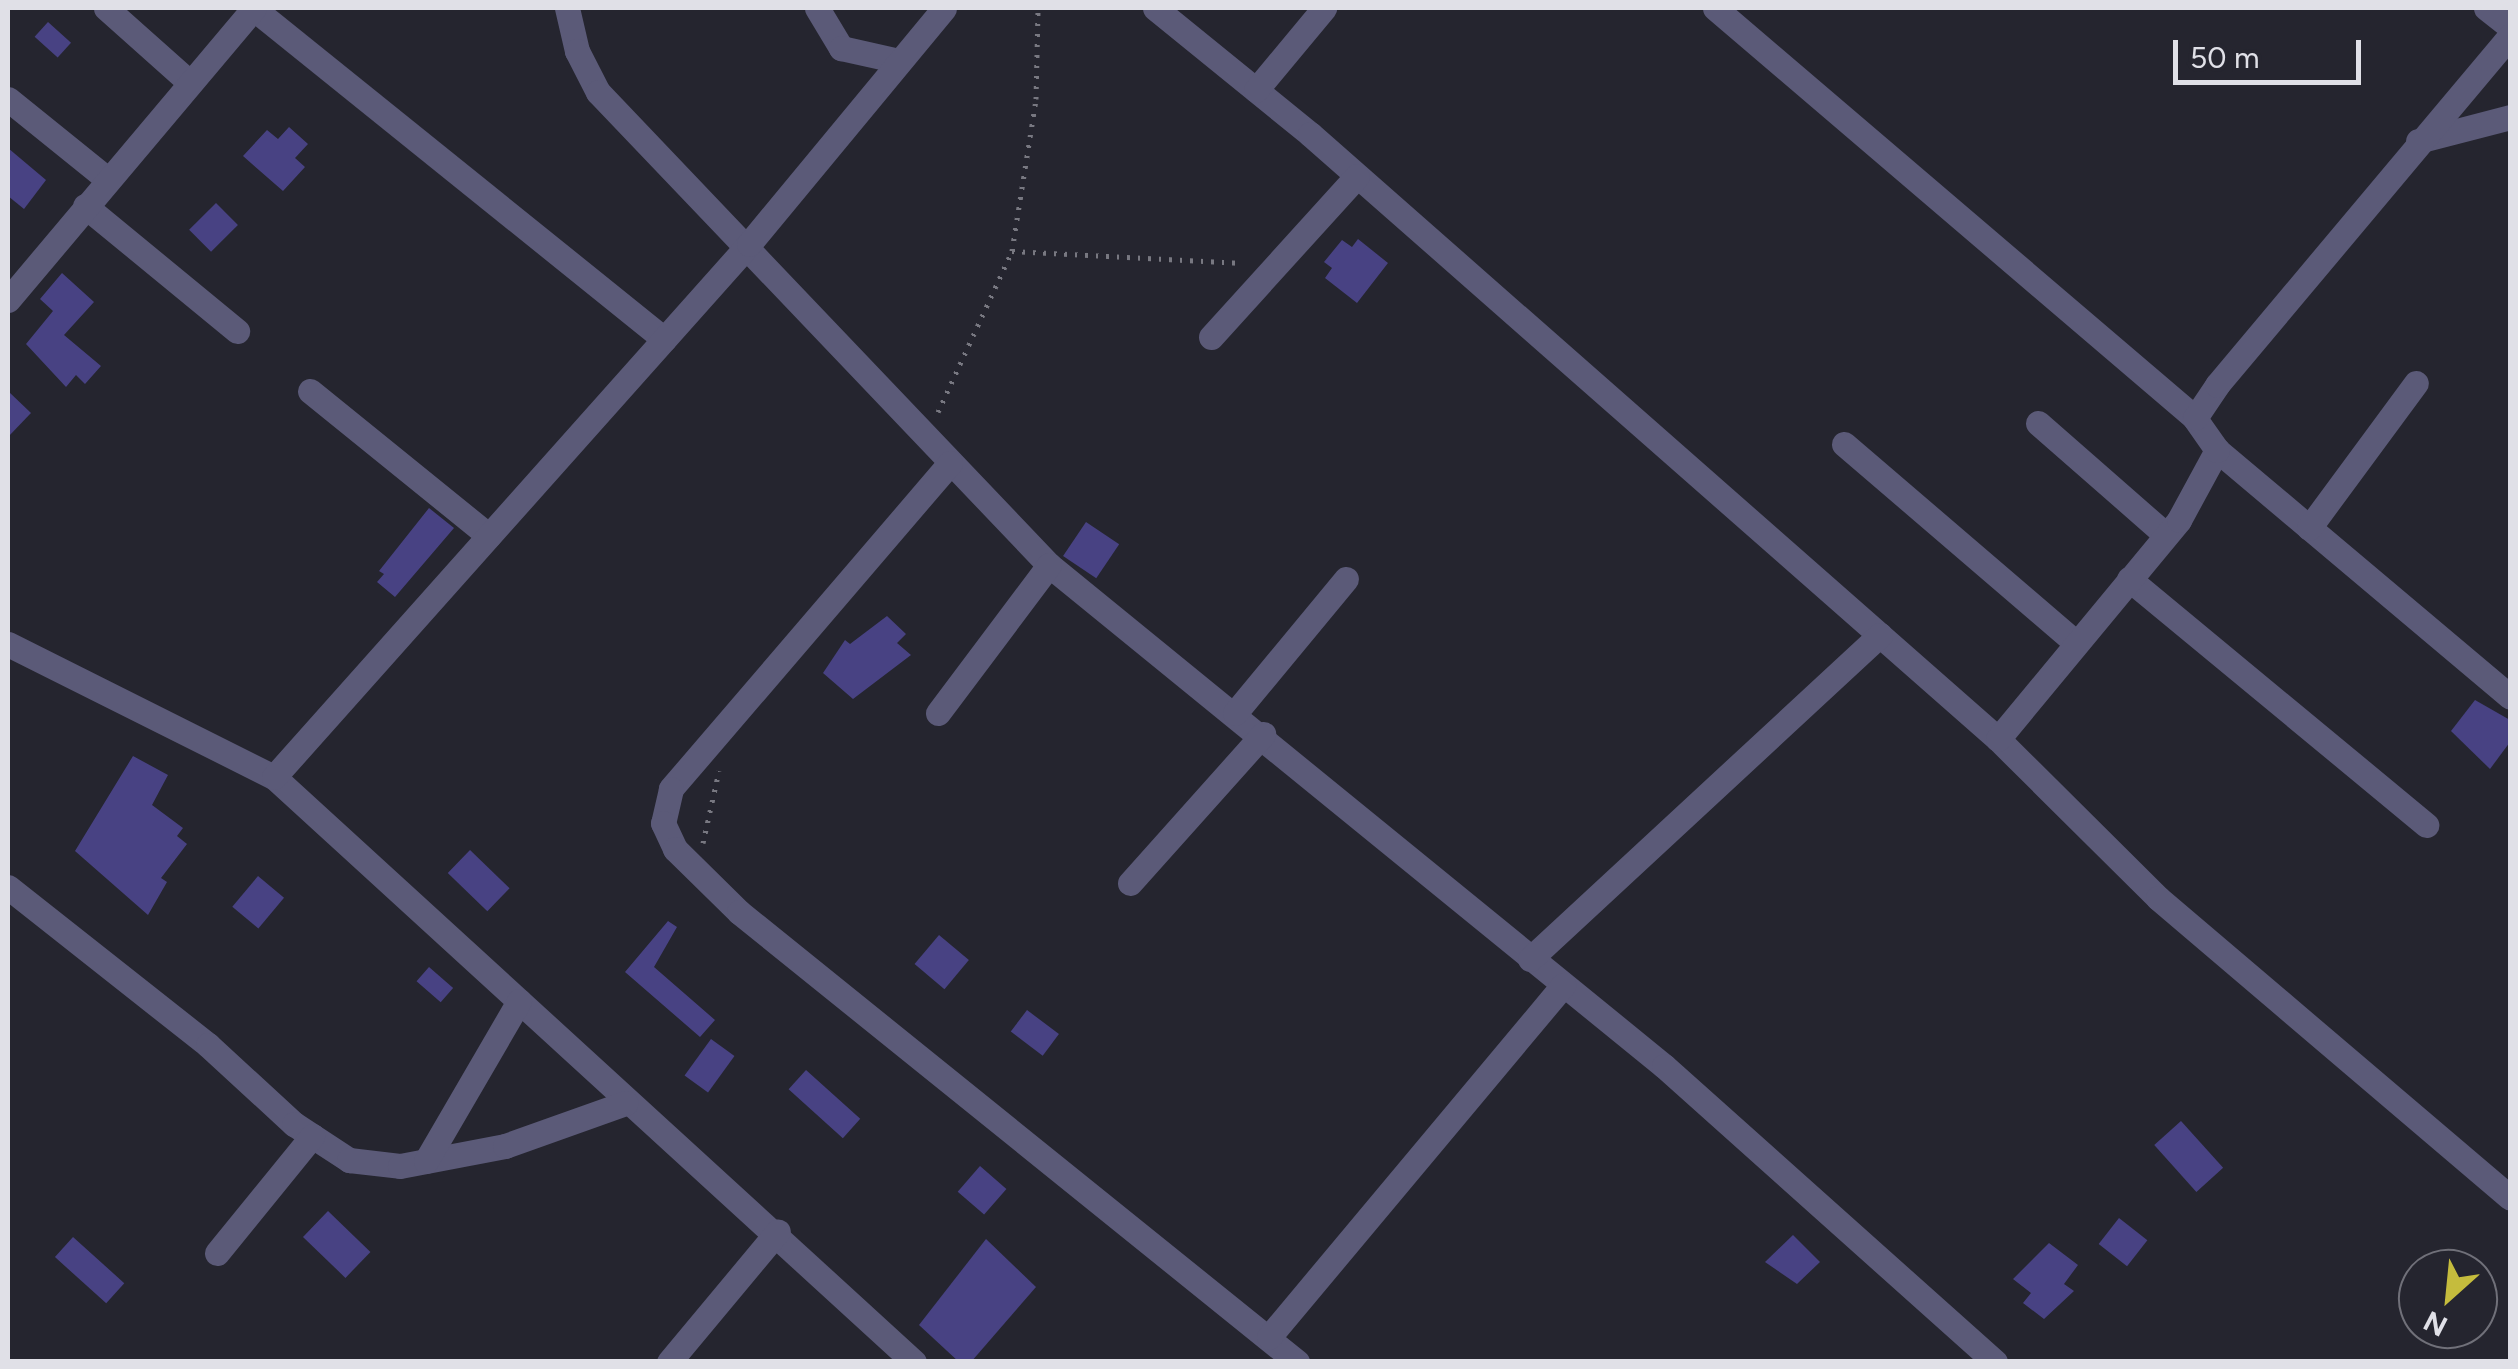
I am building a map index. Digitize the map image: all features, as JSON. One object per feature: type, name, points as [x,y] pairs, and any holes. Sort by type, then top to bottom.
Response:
[{"type":"street","points":[[106,8],[188,82]]},
{"type":"street","points":[[8,300],[254,8],[664,339]]},
{"type":"street","points":[[568,8],[577,51],[598,92],[748,244],[1049,564],[1263,734],[1530,959],[1664,1066],[1995,1362]]},
{"type":"street","points":[[817,8],[841,48],[899,62]]},
{"type":"street","points":[[274,777],[748,244],[944,8]]},
{"type":"street","points":[[1156,8],[1357,176],[1998,739],[2158,898],[2510,1198]]},
{"type":"street","points":[[1256,90],[1324,8]]},
{"type":"street","points":[[1715,8],[2195,418],[2216,450],[2510,697]]},
{"type":"street","points":[[2486,8],[2510,26]]},
{"type":"street","points":[[2195,418],[2418,140],[2510,36]]},
{"type":"street","points":[[8,100],[107,179]]},
{"type":"street","points":[[2418,140],[2510,117]]},
{"type":"street","points":[[1211,337],[1357,176]]},
{"type":"street","points":[[85,206],[237,331]]},
{"type":"street","points":[[2309,528],[2416,383]]},
{"type":"street","points":[[310,391],[489,536]]},
{"type":"street","points":[[2038,424],[2166,535]]},
{"type":"street","points":[[1844,444],[2076,643]]},
{"type":"street","points":[[1998,739],[2166,535],[2216,450]]},
{"type":"street","points":[[950,463],[671,789],[664,823],[675,848],[739,912],[1267,1347],[1297,1362]]},
{"type":"street","points":[[938,713],[1049,564]]},
{"type":"street","points":[[1235,713],[1346,579]]},
{"type":"street","points":[[2128,580],[2426,825]]},
{"type":"street","points":[[1530,959],[1880,636]]},
{"type":"street","points":[[8,644],[274,777],[626,1103],[778,1231],[914,1362]]},
{"type":"street","points":[[1130,883],[1263,734]]},
{"type":"street","points":[[8,887],[312,1136],[349,1160],[400,1166],[505,1146],[626,1103]]},
{"type":"street","points":[[1267,1347],[1564,985]]},
{"type":"street","points":[[426,1161],[519,1001]]},
{"type":"street","points":[[216,1253],[312,1136]]},
{"type":"street","points":[[669,1362],[778,1231]]},
{"type":"path","points":[[926,437],[1012,251],[1036,99],[1038,8]]},
{"type":"path","points":[[1012,251],[1276,265]]},
{"type":"path","points":[[698,871],[730,718]]},
{"type":"building","points":[[48,22],[71,43],[58,58],[35,37]]},
{"type":"building","points":[[289,127],[308,144],[295,158],[305,167],[283,191],[243,156],[267,130],[278,139]]},
{"type":"building","points":[[8,148],[46,180],[24,209],[8,196]]},
{"type":"building","points":[[216,203],[238,225],[211,252],[189,230]]},
{"type":"building","points":[[1358,239],[1388,263],[1357,303],[1325,278],[1332,268],[1324,262],[1342,240],[1352,247]]},
{"type":"building","points":[[62,273],[94,302],[64,335],[101,366],[85,384],[76,375],[66,387],[26,344],[53,311],[40,299]]},
{"type":"building","points":[[8,391],[31,413],[8,437]]},
{"type":"building","points":[[429,508],[454,528],[395,597],[377,582],[384,574],[379,571]]},
{"type":"building","points":[[1086,522],[1119,544],[1096,578],[1063,556]]},
{"type":"building","points":[[887,616],[906,634],[897,643],[911,655],[853,699],[823,673],[845,640],[850,644]]},
{"type":"building","points":[[2475,700],[2510,720],[2510,742],[2490,769],[2451,731]]},
{"type":"building","points":[[133,756],[168,775],[152,805],[183,828],[177,836],[187,844],[161,878],[167,882],[148,915],[75,851]]},
{"type":"building","points":[[470,850],[510,888],[487,911],[448,873]]},
{"type":"building","points":[[258,876],[284,898],[258,928],[232,907]]},
{"type":"building","points":[[668,921],[677,927],[654,967],[715,1020],[700,1037],[625,972]]},
{"type":"building","points":[[939,935],[969,960],[944,989],[915,964]]},
{"type":"building","points":[[429,967],[453,988],[441,1002],[417,981]]},
{"type":"building","points":[[1027,1010],[1059,1034],[1043,1056],[1011,1032]]},
{"type":"building","points":[[711,1039],[734,1056],[708,1092],[685,1075]]},
{"type":"building","points":[[806,1070],[860,1119],[843,1138],[789,1089]]},
{"type":"building","points":[[2181,1121],[2223,1168],[2196,1192],[2154,1145]]},
{"type":"building","points":[[980,1166],[1006,1189],[984,1215],[958,1192]]},
{"type":"building","points":[[328,1211],[370,1252],[345,1278],[303,1237]]},
{"type":"building","points":[[2119,1218],[2147,1240],[2127,1266],[2099,1244]]},
{"type":"building","points":[[1793,1235],[1820,1262],[1797,1284],[1765,1262]]},
{"type":"building","points":[[73,1237],[124,1283],[106,1303],[55,1257]]},
{"type":"building","points":[[986,1239],[1036,1287],[971,1362],[959,1362],[919,1325]]},
{"type":"building","points":[[2049,1243],[2078,1265],[2064,1284],[2074,1291],[2044,1319],[2023,1303],[2031,1293],[2013,1279]]}]
